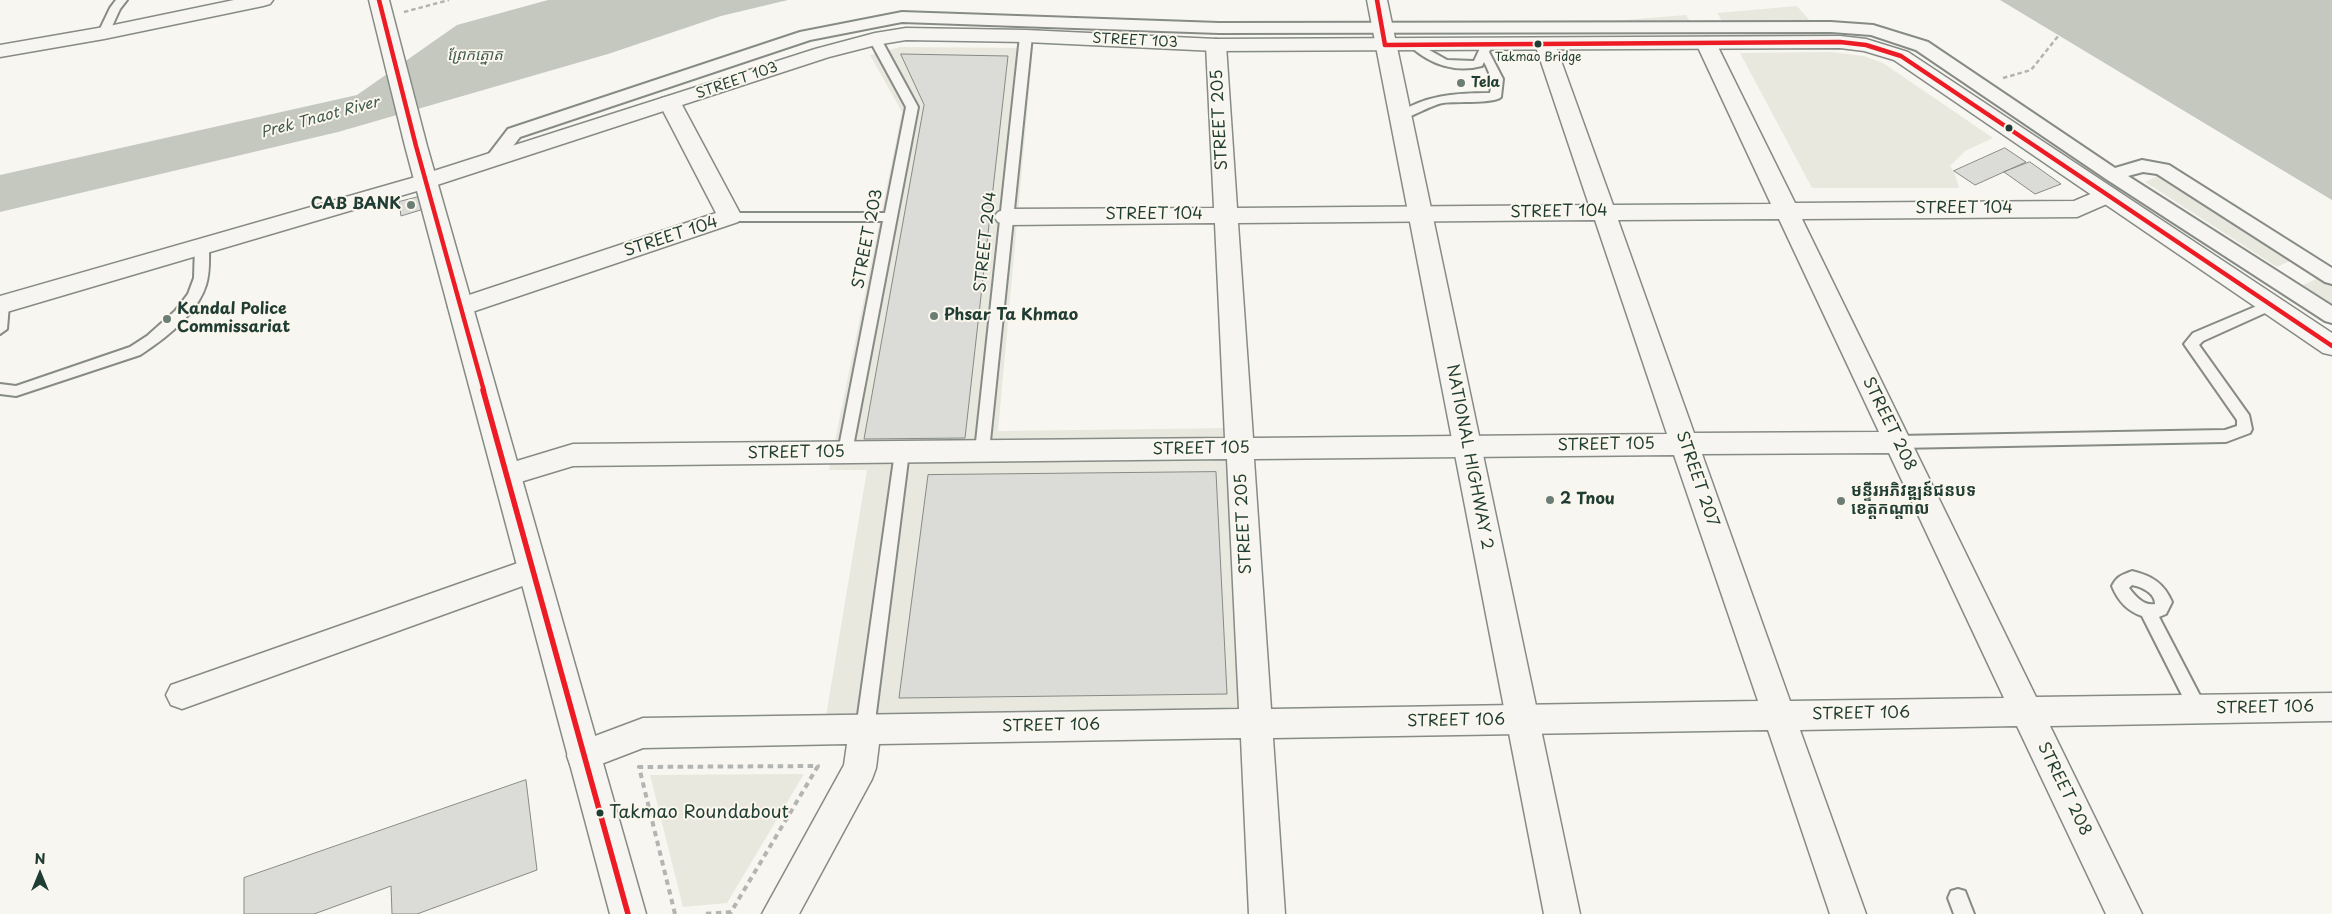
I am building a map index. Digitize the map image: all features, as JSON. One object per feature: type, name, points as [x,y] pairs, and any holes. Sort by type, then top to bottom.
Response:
[{"type":"street","points":[[0,51],[104,33],[263,0]]},
{"type":"street","name":"NATIONAL HIGHWAY 2","points":[[1377,0],[1562,914]]},
{"type":"street","points":[[383,14],[416,146],[460,308],[628,914]]},
{"type":"street","points":[[494,159],[514,132],[806,36],[902,17],[1383,32],[1831,27],[1873,30],[1922,46],[1978,84],[2110,185],[2273,278],[2332,316]]},
{"type":"street","name":"STREET 103","points":[[1,305],[426,181],[822,53],[875,39],[906,34],[1026,36],[1216,45],[1383,32],[1416,45],[1485,48],[1545,44],[1840,42],[1866,45],[1901,56],[2110,185],[2271,305],[2332,346]]},
{"type":"street","name":"STREET 208","points":[[1706,43],[2124,914]]},
{"type":"street","name":"STREET 207","points":[[1545,44],[1848,914]]},
{"type":"street","name":"STREET 205","points":[[1216,45],[1267,914]]},
{"type":"street","points":[[670,103],[730,217]]},
{"type":"street","points":[[2110,185],[2142,166],[2152,165],[2162,168],[2332,277]]},
{"type":"street","name":"STREET 104","points":[[1006,217],[2077,209],[2110,185]]},
{"type":"street","name":"STREET 104","points":[[460,308],[730,217]]},
{"type":"street","points":[[2273,278],[2309,262]]},
{"type":"street","name":"STREET 105","points":[[507,475],[573,455],[1897,442]]},
{"type":"street","points":[[182,695],[532,570]]},
{"type":"street","name":"STREET 106","points":[[583,756],[643,734],[2332,707]]},
{"type":"street","points":[[780,914],[860,768],[865,729]]},
{"type":"lane","points":[[104,33],[115,8],[122,0]]},
{"type":"lane","name":"STREET 204","points":[[982,451],[1026,36]]},
{"type":"lane","name":"STREET 203","points":[[845,452],[859,388],[889,217],[912,107],[875,39]]},
{"type":"lane","points":[[1400,118],[1413,107],[1446,99],[1495,97],[1499,85],[1485,48]]},
{"type":"lane","name":"STREET 104","points":[[730,217],[889,217]]},
{"type":"lane","points":[[0,389],[16,391],[135,351],[148,344],[188,305],[198,289],[202,273],[202,246]]},
{"type":"lane","points":[[0,329],[1,305]]},
{"type":"lane","points":[[1897,442],[2226,436],[2244,429],[2244,419],[2191,344],[2198,337],[2271,305]]},
{"type":"lane","points":[[865,729],[902,452]]},
{"type":"lane","points":[[2148,611],[2198,709]]},
{"type":"path","points":[[383,14],[449,0]]},
{"type":"path","points":[[1978,84],[2031,70],[2059,35]]},
{"type":"path","points":[[675,914],[639,767],[818,766],[731,912],[704,914]]},
{"type":"shaded area","points":[[1797,6],[1812,23],[1724,24],[1717,13]]},
{"type":"shaded area","points":[[1686,15],[1691,23],[1578,24]]},
{"type":"shaded area","name":"Phsar Ta Khmao","points":[[900,47],[1033,48],[998,431],[1233,428],[1246,711],[826,716],[867,470],[829,470],[902,112],[870,55]]},
{"type":"shaded area","points":[[1831,52],[1864,56],[1883,63],[1993,138],[1965,151],[1950,166],[1954,171],[1959,188],[1812,188],[1740,53]]},
{"type":"shaded area","points":[[2166,172],[2298,257],[2277,267],[2145,182]]},
{"type":"shaded area","points":[[2327,274],[2332,277],[2332,305],[2303,285]]},
{"type":"shaded area","points":[[804,774],[727,903],[683,907],[650,775]]},
{"type":"water","name":"ព្រែកត្នោត","points":[[548,0],[788,0],[721,16],[608,54],[338,132],[0,212],[0,175],[357,95],[457,25]]},
{"type":"water","points":[[2000,0],[2332,0],[2332,200]]},
{"type":"building","points":[[901,54],[1008,56],[965,438],[864,439],[924,105]]},
{"type":"building","points":[[2005,148],[2026,162],[1975,185],[1954,171]]},
{"type":"building","points":[[2030,162],[2061,184],[2035,194],[2004,172]]},
{"type":"building","name":"CAB BANK","points":[[422,196],[424,209],[401,216],[399,202]]},
{"type":"building","points":[[1216,472],[1227,694],[899,698],[928,475]]},
{"type":"building","points":[[526,780],[537,870],[417,914],[392,914],[391,886],[314,914],[244,914],[244,878]]},
{"type":"transit line","points":[[379,0],[416,146],[628,914]]},
{"type":"transit line","points":[[1377,0],[1385,45],[1840,42],[1866,45],[1901,56],[2332,346]]},
{"type":"place","name":"Takmao Bridge","points":[[1538,44]]},
{"type":"place","name":"Tela","points":[[1461,83]]},
{"type":"place","name":"CAB BANK","points":[[411,205]]},
{"type":"place","name":"Phsar Ta Khmao","points":[[934,316]]},
{"type":"place","name":"Kandal Police Commissariat","points":[[167,319]]},
{"type":"place","name":"2 Tnou","points":[[1550,500]]},
{"type":"place","name":"មន្ទីរអភិវឌ្ឍន៍ជនបទ ខេត្តកណ្តាល","points":[[1841,501]]},
{"type":"place","name":"Takmao Roundabout","points":[[600,813]]},
{"type":"water label","name":"Prek Tnaot River","points":[[320,118]]}]
